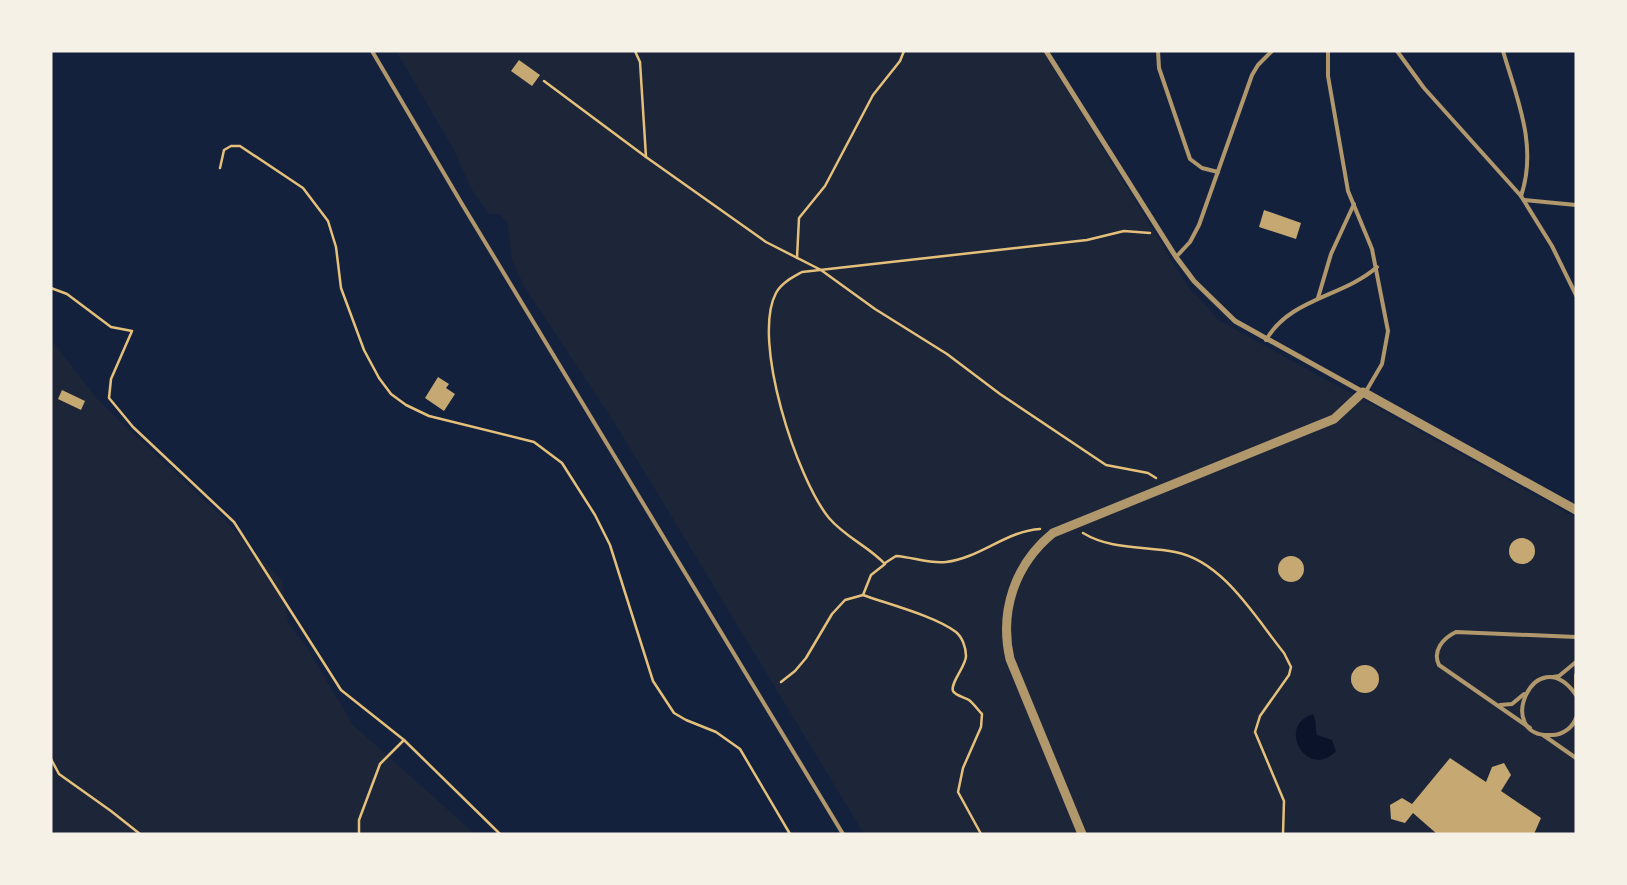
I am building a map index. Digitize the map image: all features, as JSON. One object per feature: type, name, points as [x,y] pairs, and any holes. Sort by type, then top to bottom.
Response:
[{"type":"street","points":[[1049,52],[1176,257],[1194,282],[1216,305],[1235,321],[1266,340],[1576,510]]},
{"type":"street","points":[[1082,834],[1010,659],[1006,641],[1006,620],[1019,574],[1032,552],[1043,540],[1070,525],[1334,419],[1364,393]]},
{"type":"lane","points":[[372,51],[697,595],[843,834]]},
{"type":"lane","points":[[1158,51],[1158,68],[1190,159],[1202,168],[1218,172]]},
{"type":"lane","points":[[1176,257],[1195,234],[1252,75],[1258,65],[1272,51]]},
{"type":"lane","points":[[1328,51],[1328,76],[1348,191],[1372,249],[1388,331],[1388,342],[1382,364],[1364,393]]},
{"type":"lane","points":[[1397,51],[1424,88],[1524,200],[1552,246],[1576,295]]},
{"type":"lane","points":[[1503,51],[1528,142],[1528,169],[1521,196]]},
{"type":"lane","points":[[1524,200],[1576,205]]},
{"type":"lane","points":[[1318,298],[1332,254],[1354,204]]},
{"type":"lane","points":[[1266,340],[1284,317],[1318,298],[1360,279],[1377,267]]},
{"type":"lane","points":[[1576,637],[1456,632],[1447,637],[1437,652],[1439,665],[1576,758]]},
{"type":"lane","points":[[1500,705],[1512,704],[1535,682],[1559,676],[1576,662]]},
{"type":"lane","points":[[1576,676],[1576,693]]},
{"type":"lane","points":[[1546,678],[1557,679],[1569,685],[1576,693]]},
{"type":"lane","points":[[1525,692],[1521,707],[1524,720],[1530,728]]},
{"type":"lane","points":[[1541,734],[1554,735],[1564,732],[1574,723],[1576,718]]},
{"type":"path","points":[[635,51],[640,62],[646,157]]},
{"type":"path","points":[[798,258],[799,218],[825,186],[873,95],[900,61],[904,51]]},
{"type":"path","points":[[544,81],[646,157],[766,242],[821,270],[1106,465],[1148,473],[1160,480],[1164,486]]},
{"type":"path","points":[[220,168],[224,150],[231,146],[240,146],[303,188],[316,202],[333,233],[341,288],[364,350],[379,378],[391,394],[406,405],[429,416],[534,442],[562,463],[595,515],[610,545],[653,681],[674,712],[686,720],[716,732],[740,749],[790,834]]},
{"type":"path","points":[[885,564],[829,519],[814,496],[783,416],[773,374],[768,336],[772,303],[776,292],[788,280],[802,272],[1087,240],[1124,231],[1162,233]]},
{"type":"path","points":[[51,288],[68,294],[111,327],[132,331],[111,380],[109,398],[133,428],[234,522],[341,690],[404,740],[500,834]]},
{"type":"path","points":[[1070,525],[1103,542],[1175,552],[1206,563],[1224,578],[1284,653],[1291,667],[1289,675],[1260,716],[1255,732],[1284,801],[1283,834]]},
{"type":"path","points":[[863,595],[871,575],[896,556],[946,562],[969,556],[1026,530],[1047,528]]},
{"type":"path","points":[[782,682],[806,658],[832,614],[845,600],[863,595],[940,624],[956,632],[964,643],[966,657],[952,690],[968,700],[982,714],[981,727],[963,768],[958,792],[981,834]]},
{"type":"path","points":[[359,834],[359,820],[380,764],[404,740]]},
{"type":"path","points":[[51,759],[59,774],[111,810],[140,834]]},
{"type":"shaded area","points":[[396,51],[1043,51],[1187,285],[1220,321],[1576,518],[1576,834],[864,834],[616,425],[524,286],[512,260],[508,224],[499,214],[489,214],[472,190],[453,148]]},
{"type":"shaded area","points":[[51,340],[99,401],[221,516],[282,581],[288,622],[307,648],[353,725],[475,834],[51,834]]},
{"type":"shaded area","points":[[1313,714],[1317,735],[1332,740],[1336,751],[1325,759],[1315,760],[1306,756],[1296,739],[1297,729],[1302,720]]},
{"type":"building","points":[[519,60],[540,75],[532,86],[511,71]]},
{"type":"building","points":[[1264,210],[1301,223],[1296,239],[1259,227]]},
{"type":"building","points":[[438,377],[449,384],[446,388],[455,394],[444,411],[425,398]]},
{"type":"building","points":[[62,390],[85,401],[81,410],[58,399]]},
{"type":"building","points":[[1522,538],[1531,542],[1535,551],[1531,560],[1522,564],[1513,560],[1509,551],[1513,542]]},
{"type":"building","points":[[1291,556],[1300,560],[1304,569],[1300,578],[1291,582],[1282,578],[1278,569],[1282,560]]},
{"type":"building","points":[[1365,665],[1375,669],[1379,679],[1375,689],[1365,693],[1355,689],[1351,679],[1355,669]]},
{"type":"building","points":[[1450,758],[1486,782],[1492,767],[1504,763],[1511,775],[1501,791],[1541,818],[1534,834],[1437,834],[1413,813],[1405,823],[1391,819],[1390,805],[1402,798],[1412,804]]}]
